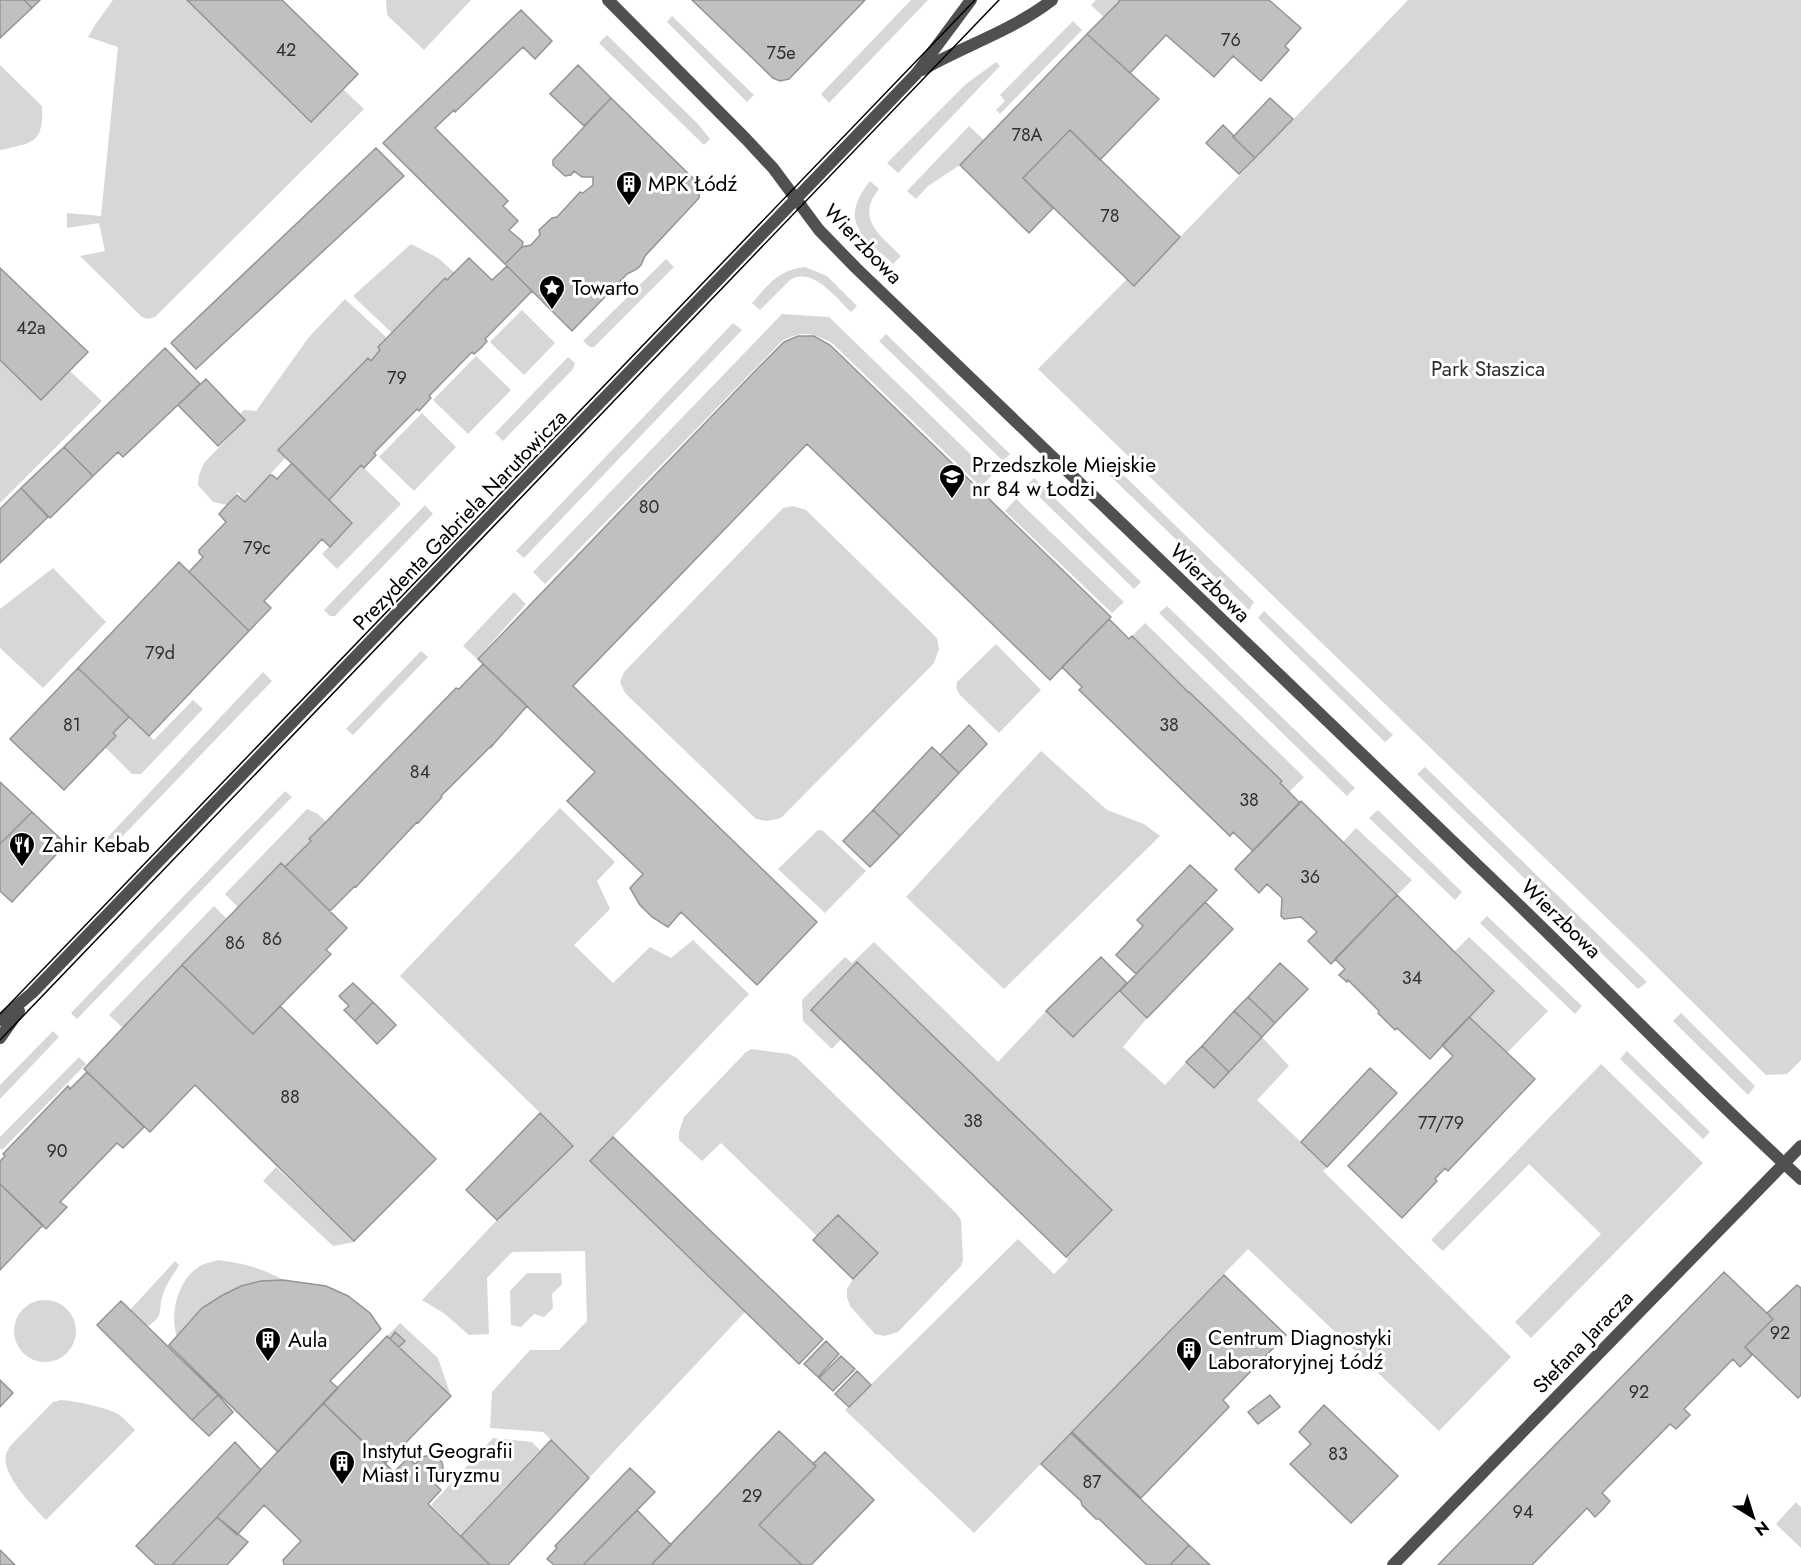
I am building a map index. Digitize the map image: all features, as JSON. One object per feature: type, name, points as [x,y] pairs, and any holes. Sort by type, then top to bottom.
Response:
[{"type":"street","name":"Wierzbowa","points":[[608,0],[773,168],[819,230],[856,268],[1504,890],[1801,1179]]},
{"type":"street","name":"Prezydenta Gabriela Narutowicza","points":[[0,1020],[32,993],[916,74],[971,0]]},
{"type":"street","name":"Prezydenta Gabriela Narutowicza","points":[[916,74],[945,57],[1009,28],[1052,0]]},
{"type":"street","name":"Prezydenta Gabriela Narutowicza","points":[[0,1038],[32,993]]},
{"type":"street","name":"Stefana Jaracza","points":[[1393,1565],[1801,1146]]},
{"type":"green space","points":[[113,0],[187,0],[311,121],[343,89],[364,109],[155,317],[148,319],[142,317],[80,256],[105,251],[99,223],[67,228],[67,213],[101,216],[118,47],[88,37]]},
{"type":"green space","points":[[386,0],[471,0],[424,50],[387,15]]},
{"type":"green space","points":[[911,0],[928,0],[829,103],[821,94]]},
{"type":"green space","points":[[1096,0],[1119,0],[1119,2],[1104,17],[1091,5]]},
{"type":"green space","name":"Park Staszica","points":[[1408,0],[1801,0],[1801,1060],[1787,1074],[1766,1075],[1642,952],[1038,369],[1127,279],[1134,285]]},
{"type":"green space","points":[[672,16],[754,95],[747,102],[667,22]]},
{"type":"green space","points":[[1073,21],[1082,30],[1000,114],[996,110],[1005,101],[1000,95]]},
{"type":"green space","points":[[607,35],[698,124],[710,139],[704,145],[599,43]]},
{"type":"green space","points":[[996,62],[1000,66],[898,173],[887,163],[966,84]]},
{"type":"green space","points":[[0,65],[42,106],[42,119],[41,128],[34,140],[20,146],[0,150]]},
{"type":"green space","points":[[969,126],[984,140],[960,165],[928,186],[916,199],[907,191]]},
{"type":"green space","points":[[870,181],[879,189],[869,209],[870,218],[878,233],[901,256],[893,264],[864,236],[855,218],[856,207]]},
{"type":"green space","points":[[411,244],[438,258],[455,273],[447,280],[445,278],[392,333],[353,296]]},
{"type":"green space","points":[[666,259],[674,267],[594,347],[590,347],[583,341]]},
{"type":"green space","points":[[805,267],[827,276],[857,306],[851,312],[824,286],[807,277],[790,280],[760,310],[752,303],[769,284],[781,275]]},
{"type":"green space","points":[[345,299],[387,338],[378,347],[380,350],[371,361],[367,358],[279,450],[286,457],[245,502],[238,492],[227,505],[213,502],[198,485],[204,463],[245,420],[240,414],[244,410],[256,411],[309,337]]},
{"type":"green space","points":[[522,310],[555,343],[524,375],[490,342]]},
{"type":"green space","points":[[782,314],[829,317],[992,475],[981,487],[832,343],[813,335],[796,335],[782,341],[545,584],[533,572]]},
{"type":"green space","points":[[733,323],[742,330],[524,558],[516,551]]},
{"type":"green space","points":[[886,334],[1010,454],[1003,461],[879,341]]},
{"type":"green space","points":[[476,356],[511,390],[468,434],[433,400]]},
{"type":"green space","points":[[568,357],[575,363],[573,369],[503,441],[495,433]]},
{"type":"green space","points":[[0,360],[41,400],[70,371],[102,401],[0,503]]},
{"type":"green space","points":[[422,413],[456,447],[414,491],[379,457]]},
{"type":"green space","points":[[1103,455],[1254,602],[1249,610],[1101,467],[1100,459]]},
{"type":"green space","points":[[361,465],[401,504],[337,569],[322,554],[352,523],[329,500]]},
{"type":"green space","points":[[1034,478],[1141,582],[1134,589],[1027,485]]},
{"type":"green space","points":[[1016,499],[1124,602],[1112,613],[1005,511]]},
{"type":"green space","points":[[425,505],[433,514],[335,616],[330,616],[324,610]]},
{"type":"green space","points":[[793,506],[806,510],[937,638],[939,649],[934,663],[781,818],[767,821],[756,819],[625,693],[620,682],[624,672],[783,508]]},
{"type":"green space","points":[[53,568],[106,622],[43,688],[0,648],[0,609]]},
{"type":"green space","points":[[514,592],[526,604],[477,659],[463,646]]},
{"type":"green space","points":[[1167,606],[1355,788],[1347,796],[1159,613]]},
{"type":"green space","points":[[1264,611],[1393,735],[1385,742],[1258,618]]},
{"type":"green space","points":[[1145,623],[1304,777],[1289,792],[1280,783],[1282,780],[1132,636]]},
{"type":"green space","points":[[996,644],[1041,690],[999,733],[960,695],[956,688],[957,682]]},
{"type":"green space","points":[[421,651],[428,657],[353,735],[346,729]]},
{"type":"green space","points":[[263,672],[272,681],[115,844],[104,841]]},
{"type":"green space","points":[[193,700],[203,709],[141,774],[132,774],[105,747],[115,736],[113,733],[129,717],[154,740]]},
{"type":"green space","points":[[1041,751],[1107,810],[1144,824],[1160,836],[1004,989],[906,897]]},
{"type":"green space","points":[[1425,767],[1647,982],[1638,989],[1417,774]]},
{"type":"green space","points":[[285,791],[292,797],[77,1019],[71,1013]]},
{"type":"green space","points":[[560,808],[615,862],[597,881],[610,909],[574,945],[613,983],[650,947],[671,958],[693,940],[749,994],[590,1161],[745,1312],[589,1478],[543,1432],[490,1428],[492,1392],[530,1350],[559,1350],[587,1321],[585,1251],[512,1252],[487,1278],[489,1334],[469,1335],[445,1314],[422,1300],[497,1220],[573,1145],[400,976]]},
{"type":"green space","points":[[307,809],[318,814],[326,822],[285,867],[281,863],[239,908],[225,894]]},
{"type":"green space","points":[[1378,810],[1462,892],[1455,900],[1369,818]]},
{"type":"green space","points":[[1356,828],[1412,880],[1397,895],[1343,842]]},
{"type":"green space","points":[[818,830],[823,831],[866,871],[825,913],[778,869]]},
{"type":"green space","points":[[214,906],[227,919],[123,1028],[109,1015]]},
{"type":"green space","points":[[1487,916],[1582,1006],[1575,1014],[1480,923]]},
{"type":"green space","points":[[1469,937],[1548,1011],[1507,1053],[1469,1017],[1494,990],[1454,952]]},
{"type":"green space","points":[[874,942],[998,1062],[1046,1011],[1073,1037],[1120,991],[1147,1018],[1123,1047],[1165,1085],[1186,1062],[1214,1088],[1262,1037],[1289,1066],[1257,1100],[1327,1167],[1323,1171],[1511,1357],[1439,1431],[1248,1249],[974,1533],[845,1410],[1018,1239],[1054,1274],[1068,1260],[1066,1257],[1112,1210],[857,962],[811,1010],[841,1039],[832,1049],[803,1021],[802,1000],[845,957],[852,963]]},
{"type":"green space","points":[[1681,1013],[1755,1086],[1748,1095],[1673,1021]]},
{"type":"green space","points":[[53,1031],[59,1037],[0,1099],[0,1085]]},
{"type":"green space","points":[[751,1049],[789,1054],[797,1058],[961,1220],[963,1260],[961,1266],[898,1332],[885,1336],[875,1334],[850,1306],[847,1289],[877,1253],[838,1215],[817,1236],[721,1143],[702,1161],[679,1140],[684,1117]]},
{"type":"green space","points":[[1627,1051],[1710,1132],[1703,1139],[1620,1059]]},
{"type":"green space","points":[[79,1057],[86,1064],[2,1150],[0,1137]]},
{"type":"green space","points":[[1601,1064],[1703,1163],[1531,1338],[1515,1322],[1601,1234],[1529,1164],[1443,1251],[1431,1240]]},
{"type":"green space","points":[[276,1167],[355,1242],[333,1246],[263,1181]]},
{"type":"green space","points":[[218,1260],[252,1267],[283,1280],[251,1284],[221,1295],[199,1311],[177,1337],[174,1318],[181,1288],[192,1272],[204,1264]]},
{"type":"green space","points":[[175,1261],[179,1265],[164,1290],[159,1316],[147,1327],[130,1310]]},
{"type":"green space","points":[[527,1273],[561,1273],[562,1284],[552,1294],[553,1308],[544,1317],[534,1314],[521,1327],[511,1325],[510,1291]]},
{"type":"green space","points":[[45,1300],[67,1309],[76,1331],[67,1353],[45,1362],[23,1353],[14,1331],[23,1309]]},
{"type":"green space","points":[[400,1323],[438,1358],[451,1396],[399,1347],[404,1341],[395,1333],[390,1339],[387,1336]]},
{"type":"green space","points":[[61,1400],[112,1411],[135,1430],[46,1520],[26,1499],[13,1480],[8,1471],[6,1454],[11,1445],[53,1402]]},
{"type":"green space","points":[[493,1438],[532,1442],[540,1450],[461,1535],[431,1505]]},
{"type":"green space","points":[[1796,1502],[1801,1507],[1801,1548],[1776,1524]]},
{"type":"building","points":[[0,0],[24,0],[32,8],[0,38]]},
{"type":"building","points":[[24,0],[40,0],[32,8]]},
{"type":"building","points":[[187,0],[282,0],[358,74],[311,122]]},
{"type":"building","points":[[692,0],[865,0],[789,79],[780,81],[773,78]]},
{"type":"building","points":[[1119,0],[1269,0],[1301,28],[1285,46],[1289,50],[1261,81],[1233,56],[1214,77],[1166,35],[1130,73],[1087,34]]},
{"type":"building","points":[[521,10],[552,41],[535,59],[523,47],[435,128],[508,201],[503,206],[518,221],[509,230],[523,242],[522,247],[505,264],[383,143]]},
{"type":"building","points":[[1087,34],[1159,99],[1100,160],[1070,130],[1023,178],[1053,208],[1029,233],[960,165]]},
{"type":"building","points":[[578,65],[611,98],[584,126],[550,94]]},
{"type":"building","name":"MPK Łódź","points":[[611,98],[700,185],[699,198],[645,256],[641,265],[627,274],[572,331],[505,264],[522,247],[531,245],[540,235],[539,230],[552,218],[557,217],[580,192],[583,193],[593,185],[593,177],[582,177],[574,171],[571,175],[565,176],[553,165],[553,160]]},
{"type":"building","points":[[1270,98],[1293,119],[1255,158],[1233,137]]},
{"type":"building","points":[[1223,125],[1255,158],[1239,174],[1206,143]]},
{"type":"building","points":[[1070,130],[1180,237],[1134,286],[1023,178]]},
{"type":"building","points":[[376,148],[404,176],[196,369],[171,343]]},
{"type":"building","points":[[469,258],[492,280],[507,266],[532,291],[485,339],[487,341],[481,348],[474,354],[472,352],[429,396],[431,398],[419,411],[417,409],[374,453],[376,455],[364,468],[361,465],[329,500],[278,450],[368,358],[371,361],[380,350],[378,347],[445,278],[447,280]]},
{"type":"building","points":[[0,268],[88,352],[41,400],[0,360]]},
{"type":"building","points":[[798,336],[814,336],[830,345],[1111,617],[1050,680],[807,444],[573,686],[817,922],[757,985],[681,912],[668,927],[652,917],[640,905],[630,888],[643,874],[567,801],[595,772],[478,659],[758,368],[784,342]]},
{"type":"building","points":[[165,348],[200,384],[123,457],[118,452],[93,476],[64,447]]},
{"type":"building","points":[[206,379],[245,420],[218,446],[178,405]]},
{"type":"building","points":[[64,447],[93,476],[50,518],[21,488]]},
{"type":"building","points":[[292,463],[352,523],[330,547],[322,539],[264,601],[271,608],[249,631],[189,572],[203,557],[199,550],[226,522],[219,514],[227,505],[237,495],[245,502],[270,475],[277,479]]},
{"type":"building","points":[[21,488],[48,517],[0,563],[0,509]]},
{"type":"building","points":[[179,562],[249,631],[149,736],[78,668]]},
{"type":"building","points":[[1109,619],[1129,639],[1132,636],[1282,781],[1280,783],[1300,803],[1253,851],[1233,832],[1230,836],[1079,690],[1082,687],[1062,667]]},
{"type":"building","points":[[483,664],[527,706],[418,823],[330,911],[285,867],[311,841],[309,839],[456,688],[459,689]]},
{"type":"building","points":[[78,668],[129,717],[113,733],[116,736],[64,790],[10,739]]},
{"type":"building","points":[[969,725],[987,744],[959,773],[940,755]]},
{"type":"building","points":[[932,747],[959,773],[900,836],[873,810]]},
{"type":"building","points":[[0,782],[32,812],[0,844]]},
{"type":"building","points":[[1301,801],[1397,895],[1331,964],[1308,941],[1317,932],[1301,917],[1284,919],[1281,916],[1282,898],[1267,884],[1259,893],[1235,869]]},
{"type":"building","points":[[873,810],[900,836],[870,867],[843,841]]},
{"type":"building","name":"Zahir Kebab","points":[[32,812],[66,844],[12,902],[0,891],[0,844]]},
{"type":"building","points":[[281,863],[347,928],[326,950],[331,954],[253,1034],[182,965]]},
{"type":"building","points":[[1190,865],[1217,890],[1136,974],[1116,955],[1143,926],[1137,920]]},
{"type":"building","points":[[1397,895],[1494,991],[1430,1059],[1397,1028],[1395,1030],[1348,980],[1347,982],[1339,975],[1345,969],[1335,959]]},
{"type":"building","points":[[1205,902],[1233,929],[1147,1018],[1120,991]]},
{"type":"building","points":[[1101,957],[1127,983],[1073,1037],[1046,1011]]},
{"type":"building","points":[[857,962],[1112,1210],[1066,1257],[811,1010]]},
{"type":"building","points":[[1280,963],[1308,989],[1275,1023],[1248,997]]},
{"type":"building","points":[[182,965],[253,1034],[280,1006],[436,1159],[354,1241],[195,1085],[150,1132],[84,1069]]},
{"type":"building","points":[[353,983],[373,1002],[355,1021],[344,1010],[349,1006],[339,996]]},
{"type":"building","points":[[1248,997],[1275,1023],[1262,1037],[1234,1011]]},
{"type":"building","points":[[373,1002],[396,1025],[377,1044],[355,1021]]},
{"type":"building","points":[[1234,1011],[1262,1037],[1229,1072],[1202,1046]]},
{"type":"building","points":[[1469,1017],[1535,1079],[1448,1171],[1445,1168],[1435,1179],[1437,1181],[1402,1218],[1348,1166],[1453,1056],[1442,1045]]},
{"type":"building","points":[[1202,1046],[1229,1072],[1214,1088],[1186,1062]]},
{"type":"building","points":[[1370,1068],[1397,1093],[1327,1167],[1301,1142]]},
{"type":"building","points":[[87,1072],[144,1127],[123,1148],[117,1143],[60,1202],[67,1207],[46,1229],[0,1184],[0,1161],[5,1156],[3,1154],[68,1086],[70,1089]]},
{"type":"building","points":[[540,1113],[573,1146],[497,1220],[466,1190]]},
{"type":"building","points":[[613,1137],[823,1339],[799,1364],[590,1161]]},
{"type":"building","points":[[0,1184],[43,1225],[0,1270]]},
{"type":"building","points":[[838,1215],[878,1253],[853,1279],[813,1240]]},
{"type":"building","points":[[1724,1272],[1773,1319],[1745,1347],[1752,1355],[1740,1367],[1733,1359],[1684,1409],[1690,1415],[1676,1429],[1670,1424],[1602,1493],[1610,1501],[1603,1509],[1595,1517],[1587,1508],[1532,1565],[1438,1565]]},
{"type":"building","name":"Centrum Diagnostyki Laboratoryjnej Łódź","points":[[1224,1275],[1286,1335],[1223,1400],[1229,1407],[1141,1498],[1072,1432]]},
{"type":"building","name":"Aula","points":[[283,1280],[326,1286],[348,1296],[370,1313],[381,1329],[330,1381],[338,1388],[278,1452],[169,1345],[202,1308],[221,1296],[241,1286],[261,1281]]},
{"type":"building","points":[[1797,1285],[1801,1288],[1801,1395],[1798,1398],[1745,1347],[1773,1319],[1767,1313]]},
{"type":"building","points":[[121,1301],[218,1395],[192,1420],[97,1325]]},
{"type":"building","points":[[395,1332],[405,1341],[399,1347],[390,1339]]},
{"type":"building","points":[[387,1336],[451,1396],[386,1463],[323,1403]]},
{"type":"building","points":[[826,1341],[839,1354],[818,1377],[804,1364]]},
{"type":"building","points":[[841,1356],[855,1369],[833,1391],[819,1378]]},
{"type":"building","points":[[857,1371],[871,1385],[849,1407],[835,1394]]},
{"type":"building","points":[[0,1380],[13,1393],[0,1407]]},
{"type":"building","points":[[218,1395],[233,1412],[209,1436],[192,1420]]},
{"type":"building","points":[[1270,1395],[1280,1407],[1258,1424],[1248,1412]]},
{"type":"building","name":"Instytut Geografii Miast i Turyzmu","points":[[323,1403],[394,1472],[408,1458],[415,1464],[423,1457],[436,1456],[442,1462],[443,1468],[442,1475],[434,1483],[441,1490],[428,1504],[490,1565],[284,1565],[283,1560],[301,1541],[264,1505],[237,1535],[217,1517]]},
{"type":"building","points":[[1324,1405],[1398,1476],[1351,1523],[1290,1464],[1311,1444],[1299,1432]]},
{"type":"building","points":[[779,1431],[816,1466],[759,1525],[802,1565],[651,1565]]},
{"type":"building","points":[[1071,1433],[1189,1545],[1170,1565],[1147,1565],[1099,1519],[1096,1519],[1081,1501],[1041,1464]]},
{"type":"building","points":[[551,1440],[589,1478],[508,1565],[490,1565],[461,1536]]},
{"type":"building","points":[[235,1442],[261,1470],[172,1565],[156,1565],[136,1546]]},
{"type":"building","points":[[825,1452],[874,1500],[811,1565],[802,1565],[759,1525],[816,1466],[813,1464]]},
{"type":"building","points":[[630,1468],[655,1492],[583,1565],[554,1565],[547,1559],[557,1548],[555,1546]]},
{"type":"building","points":[[637,1510],[671,1545],[651,1565],[583,1565]]},
{"type":"building","points":[[217,1517],[248,1542],[227,1565],[172,1565]]},
{"type":"building","points":[[1189,1545],[1210,1565],[1170,1565]]},
{"type":"building","points":[[0,1550],[15,1565],[0,1565]]},
{"type":"tram line","points":[[0,1014],[975,0]]},
{"type":"tram line","points":[[0,1040],[999,0]]},
{"type":"place","name":"MPK Łódź","points":[[629,207]]},
{"type":"place","name":"Towarto","points":[[552,311]]},
{"type":"place","name":"Przedszkole Miejskie nr 84 w Łodzi","points":[[952,500]]},
{"type":"place","name":"Zahir Kebab","points":[[22,868]]},
{"type":"place","name":"Aula","points":[[268,1363]]},
{"type":"place","name":"Centrum Diagnostyki Laboratoryjnej Łódź","points":[[1189,1373]]},
{"type":"place","name":"Instytut Geografii Miast i Turyzmu","points":[[342,1486]]}]
